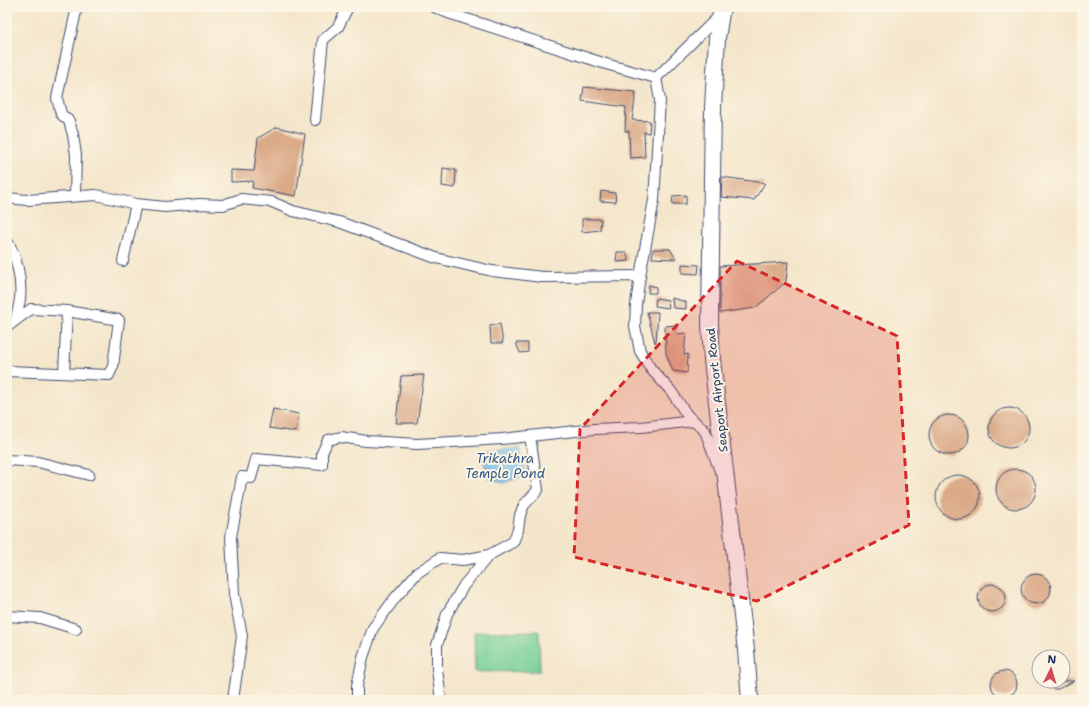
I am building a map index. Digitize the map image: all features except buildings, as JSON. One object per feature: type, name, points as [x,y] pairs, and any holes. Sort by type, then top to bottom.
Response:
[{"type":"main road","name":"Seaport Airport Road","points":[[722,10],[717,38],[713,107],[710,324],[712,360],[746,650],[750,700]]},
{"type":"street","points":[[75,196],[76,155],[73,135],[69,121],[61,114],[57,98],[77,7]]},
{"type":"street","points":[[315,120],[322,40],[338,27],[348,7]]},
{"type":"street","points":[[434,7],[448,13],[591,59],[656,78]]},
{"type":"street","points":[[656,78],[722,10]]},
{"type":"street","points":[[656,78],[660,100],[654,200],[640,276],[635,326],[640,351],[651,369],[671,391],[687,415],[705,431],[727,490]]},
{"type":"street","points":[[7,198],[27,200],[96,195],[136,204],[165,207],[199,204],[223,205],[240,199],[272,202],[293,211],[340,222],[436,258],[492,271],[542,277],[640,276]]},
{"type":"street","points":[[123,261],[136,204]]},
{"type":"street","points":[[7,241],[18,267],[20,298],[16,320]]},
{"type":"street","points":[[7,327],[31,309],[67,311],[119,320],[114,366],[109,375],[7,371]]},
{"type":"street","points":[[64,374],[67,311]]},
{"type":"street","points":[[233,700],[242,636],[234,594],[232,538],[242,477],[251,478],[256,459],[322,465],[322,453],[328,440],[342,438],[418,444],[502,439],[594,429],[641,427],[694,421]]},
{"type":"street","points":[[357,700],[362,658],[373,628],[395,598],[417,573],[440,558],[464,560],[489,555],[513,542],[518,530],[520,515],[524,505],[538,490],[530,436]]},
{"type":"street","points":[[7,460],[38,462],[88,475]]},
{"type":"street","points":[[441,700],[437,669],[437,645],[447,614],[464,585],[489,555]]},
{"type":"street","points":[[464,560],[470,577]]},
{"type":"street","points":[[7,616],[40,618],[76,629]]},
{"type":"highlighted area","points":[[737,261],[897,336],[909,525],[757,601],[574,557],[580,429]]},
{"type":"green space","points":[[539,631],[540,671],[475,672],[474,632]]},
{"type":"water","name":"Trikathra Temple Pond","points":[[520,448],[527,475],[503,483],[486,476],[483,451]]}]
